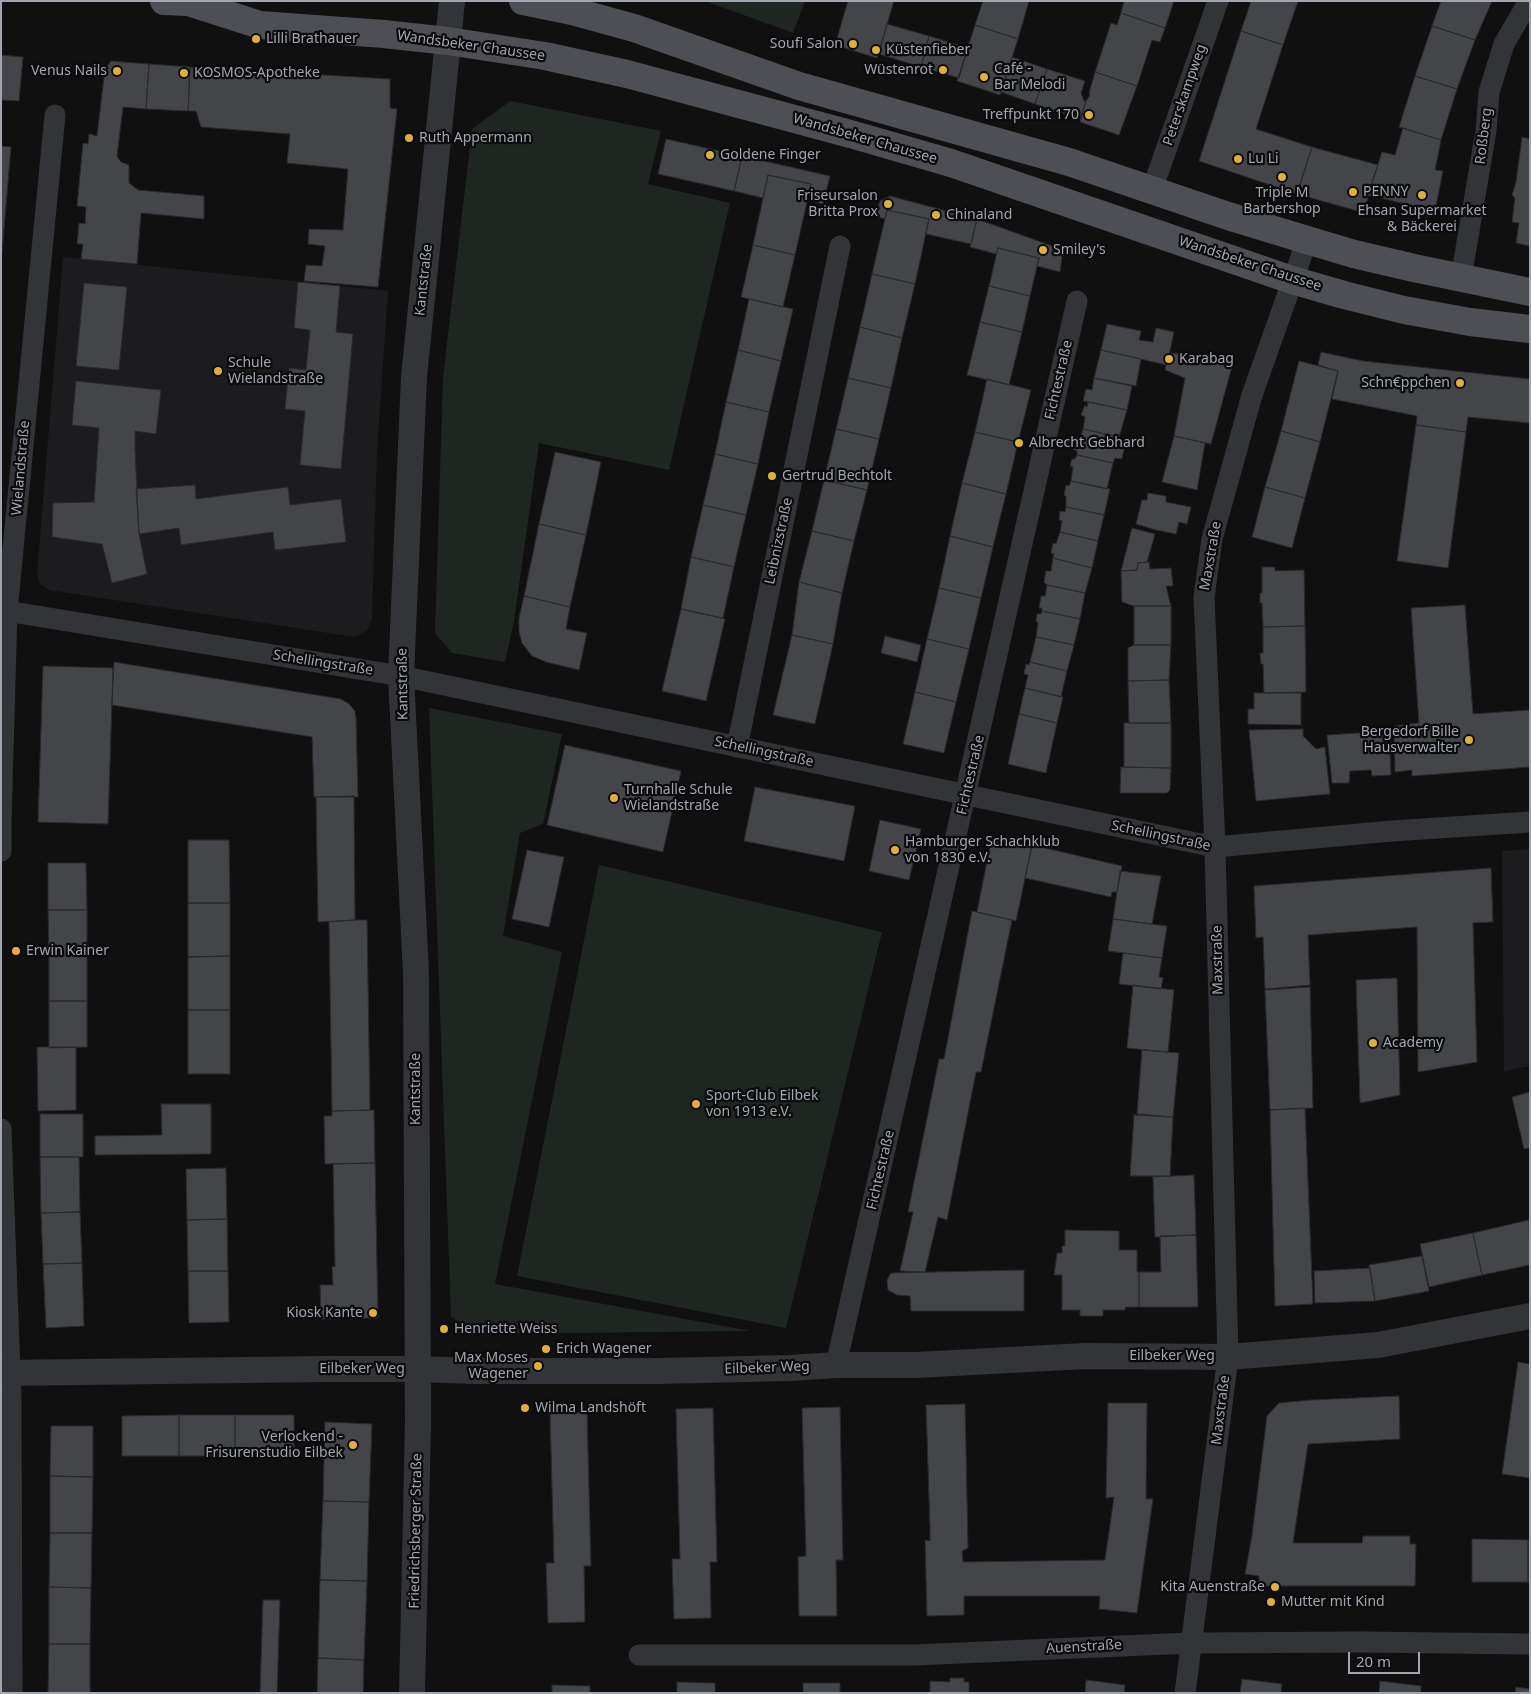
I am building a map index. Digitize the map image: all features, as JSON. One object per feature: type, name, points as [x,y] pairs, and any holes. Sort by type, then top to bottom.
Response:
[{"type":"main road","points":[[523,1],[634,28],[799,86],[1068,162],[1228,216],[1354,254],[1530,292]]},
{"type":"main road","name":"Wandsbeker Chaussee","points":[[182,2],[260,25],[384,34],[448,41],[545,56],[627,74],[950,163],[1292,280],[1344,295],[1404,310],[1470,322],[1530,329]]},
{"type":"street","name":"Kantstraße","points":[[418,1369],[416,973],[401,676],[414,377],[452,1]]},
{"type":"street","name":"Peterskampweg","points":[[1152,190],[1218,1]]},
{"type":"street","name":"Roßberg","points":[[1461,278],[1486,131],[1489,92],[1504,44],[1529,1]]},
{"type":"street","name":"Wielandstraße","points":[[1,851],[4,610],[55,114]]},
{"type":"street","name":"Maxstraße","points":[[1185,1693],[1228,1357],[1215,848],[1204,597],[1212,539],[1252,395],[1306,240]]},
{"type":"street","name":"Leibnizstraße","points":[[737,747],[840,246]]},
{"type":"street","name":"Fichtestraße","points":[[836,1365],[1077,301]]},
{"type":"street","name":"Schellingstraße","points":[[4,610],[401,676],[1215,848],[1530,822]]},
{"type":"street","points":[[1,1129],[12,1693]]},
{"type":"street","name":"Eilbeker Weg","points":[[6,1372],[418,1369],[639,1371],[790,1368],[836,1365],[916,1366],[1085,1356],[1228,1357],[1378,1345],[1530,1316]]},
{"type":"street","name":"Friedrichsberger Straße","points":[[412,1693],[418,1369]]},
{"type":"street","name":"Auenstraße","points":[[638,1655],[914,1655],[1191,1643],[1362,1642],[1530,1644]]},
{"type":"shaded area","points":[[705,1],[805,1],[793,33]]},
{"type":"shaded area","points":[[510,101],[661,131],[648,184],[730,203],[669,470],[539,443],[514,621],[505,662],[452,653],[435,633],[443,377],[472,129]]},
{"type":"shaded area","name":"Schule Wielandstraße","points":[[63,257],[388,291],[377,452],[372,619],[367,630],[357,636],[348,636],[49,590],[40,584],[37,574]]},
{"type":"shaded area","points":[[429,708],[562,734],[543,824],[520,833],[503,936],[562,952],[495,1284],[751,1331],[471,1334],[451,1316]]},
{"type":"shaded area","points":[[1530,849],[1530,1066],[1504,1071],[1502,851]]},
{"type":"shaded area","name":"Sport-Club Eilbek von 1913 e.V.","points":[[599,865],[882,932],[786,1328],[517,1276]]},
{"type":"building","points":[[848,1],[894,1],[877,58],[835,45]]},
{"type":"building","points":[[983,1],[1029,1],[1018,39],[975,25]]},
{"type":"building","points":[[1124,1],[1174,1],[1165,28],[1121,13]]},
{"type":"building","points":[[1251,1],[1298,1],[1283,45],[1241,31]]},
{"type":"building","points":[[1441,1],[1492,1],[1475,40],[1432,26]]},
{"type":"building","points":[[1121,13],[1165,28],[1160,42],[1152,40],[1137,86],[1095,72],[1111,23],[1117,25]]},
{"type":"building","points":[[887,24],[929,36],[921,67],[879,54]]},
{"type":"building","points":[[975,25],[1018,39],[1000,95],[957,81]]},
{"type":"building","points":[[1432,26],[1475,40],[1457,89],[1415,76]]},
{"type":"building","points":[[1241,31],[1283,45],[1256,129],[1312,147],[1297,194],[1199,161]]},
{"type":"building","points":[[929,36],[968,48],[959,78],[921,67]]},
{"type":"building","points":[[1,55],[23,57],[19,101],[1,100]]},
{"type":"building","points":[[1012,57],[1047,69],[1035,104],[1001,92]]},
{"type":"building","points":[[111,61],[149,64],[146,109],[123,107],[117,156],[121,162],[129,165],[129,183],[138,190],[204,196],[204,219],[141,213],[137,264],[81,259],[83,244],[77,244],[79,223],[85,224],[86,207],[77,206],[83,143],[88,144],[89,134],[97,136],[105,69]]},
{"type":"building","points":[[149,64],[190,67],[188,111],[146,109]]},
{"type":"building","points":[[190,67],[390,79],[390,108],[397,109],[378,287],[304,281],[306,265],[322,266],[325,246],[308,244],[309,229],[343,230],[348,169],[287,163],[290,134],[201,127],[196,111],[188,111]]},
{"type":"building","points":[[1047,69],[1085,81],[1081,93],[1084,101],[1086,101],[1080,119],[1035,104]]},
{"type":"building","points":[[1095,72],[1137,86],[1119,135],[1080,122],[1086,101],[1090,95]]},
{"type":"building","points":[[1415,76],[1457,89],[1441,140],[1399,127]]},
{"type":"building","points":[[1403,128],[1441,140],[1435,170],[1443,171],[1435,211],[1368,195],[1382,152],[1395,155]]},
{"type":"building","points":[[1522,137],[1530,139],[1530,246],[1516,243],[1519,223],[1512,222],[1515,198],[1512,195],[1516,182]]},
{"type":"building","points":[[666,139],[742,156],[734,191],[658,174]]},
{"type":"building","points":[[1,146],[11,147],[1,264]]},
{"type":"building","points":[[1312,147],[1378,165],[1368,195],[1365,213],[1297,194]]},
{"type":"building","points":[[742,156],[830,176],[823,204],[807,200],[811,184],[768,175],[763,198],[734,191]]},
{"type":"building","points":[[768,175],[811,184],[795,255],[753,245]]},
{"type":"building","points":[[890,196],[977,219],[971,244],[926,234],[929,219],[887,210],[885,219],[875,216],[880,201]]},
{"type":"building","points":[[887,210],[929,219],[915,284],[872,274]]},
{"type":"building","points":[[977,219],[1055,247],[1062,257],[1060,272],[1037,266],[1039,258],[998,248],[996,254],[970,247]]},
{"type":"building","points":[[753,245],[795,255],[783,307],[741,297]]},
{"type":"building","points":[[998,248],[1039,258],[1030,296],[989,286]]},
{"type":"building","points":[[872,274],[915,284],[902,338],[860,327]]},
{"type":"building","points":[[298,282],[340,286],[336,332],[353,334],[341,469],[300,465],[305,411],[285,409],[289,368],[306,370],[310,330],[294,328]]},
{"type":"building","points":[[84,283],[127,287],[119,370],[76,366]]},
{"type":"building","points":[[989,286],[1030,296],[1022,332],[980,322]]},
{"type":"building","points":[[749,299],[793,309],[781,361],[738,350]]},
{"type":"building","points":[[980,322],[1022,332],[1009,385],[967,375]]},
{"type":"building","points":[[1107,324],[1141,331],[1139,340],[1153,342],[1156,328],[1174,332],[1167,365],[1101,350]]},
{"type":"building","points":[[860,327],[902,338],[891,388],[848,378]]},
{"type":"building","points":[[738,350],[781,361],[769,412],[726,402]]},
{"type":"building","points":[[1101,350],[1141,359],[1136,386],[1094,378]]},
{"type":"building","points":[[1321,352],[1363,361],[1530,379],[1530,423],[1468,417],[1466,432],[1416,425],[1417,416],[1332,399],[1338,371],[1318,365]]},
{"type":"building","points":[[1170,353],[1234,359],[1211,444],[1174,436],[1185,378],[1165,370]]},
{"type":"building","points":[[1299,361],[1338,371],[1320,442],[1281,431]]},
{"type":"building","points":[[848,378],[891,388],[879,439],[836,429]]},
{"type":"building","points":[[1094,378],[1132,386],[1127,410],[1083,401],[1086,389],[1092,390]]},
{"type":"building","points":[[987,379],[1031,390],[1018,442],[975,432]]},
{"type":"building","points":[[76,381],[161,390],[156,434],[135,431],[139,534],[147,574],[112,583],[102,544],[52,537],[53,503],[94,502],[99,428],[72,425]]},
{"type":"building","points":[[726,402],[769,412],[758,464],[715,454]]},
{"type":"building","points":[[1088,402],[1127,410],[1119,437],[1083,429],[1085,417],[1081,415]]},
{"type":"building","points":[[1416,425],[1466,432],[1448,568],[1397,561]]},
{"type":"building","points":[[836,429],[879,439],[867,490],[824,480]]},
{"type":"building","points":[[1083,429],[1119,437],[1118,443],[1125,444],[1122,459],[1115,458],[1113,463],[1077,455],[1077,451],[1073,449],[1076,439],[1080,440]]},
{"type":"building","points":[[1281,431],[1320,442],[1305,498],[1265,487]]},
{"type":"building","points":[[975,432],[1018,442],[1006,494],[962,483]]},
{"type":"building","points":[[1174,436],[1205,443],[1197,490],[1162,482]]},
{"type":"building","points":[[555,452],[601,462],[586,535],[539,524]]},
{"type":"building","points":[[715,454],[758,464],[746,515],[703,505]]},
{"type":"building","points":[[1077,455],[1113,463],[1107,489],[1071,481],[1073,467],[1070,466],[1072,459],[1075,459]]},
{"type":"building","points":[[824,480],[867,490],[854,541],[812,531]]},
{"type":"building","points":[[1071,481],[1110,489],[1104,515],[1066,507],[1066,496],[1064,495],[1066,485],[1069,486]]},
{"type":"building","points":[[962,483],[1006,494],[993,547],[950,536]]},
{"type":"building","points":[[195,485],[196,499],[288,487],[290,505],[341,499],[346,542],[275,550],[273,532],[181,545],[179,528],[139,534],[136,489]]},
{"type":"building","points":[[1265,487],[1305,498],[1292,548],[1252,537]]},
{"type":"building","points":[[1148,493],[1166,496],[1166,502],[1191,507],[1187,524],[1179,522],[1176,534],[1136,524],[1142,500],[1147,500]]},
{"type":"building","points":[[703,505],[746,515],[734,567],[691,557]]},
{"type":"building","points":[[1066,507],[1104,515],[1098,541],[1060,532],[1062,521],[1059,520],[1060,511],[1065,512]]},
{"type":"building","points":[[539,524],[586,535],[570,607],[524,596]]},
{"type":"building","points":[[1132,528],[1155,534],[1147,562],[1138,563],[1137,570],[1121,571]]},
{"type":"building","points":[[812,531],[854,541],[842,593],[799,582]]},
{"type":"building","points":[[1060,532],[1098,541],[1092,568],[1053,558],[1054,554],[1051,553],[1053,543],[1056,544]]},
{"type":"building","points":[[950,536],[993,547],[981,598],[939,588]]},
{"type":"building","points":[[691,557],[734,567],[723,618],[681,609]]},
{"type":"building","points":[[1053,558],[1092,568],[1085,593],[1047,585],[1044,582],[1046,571],[1051,571]]},
{"type":"building","points":[[1149,562],[1150,569],[1171,568],[1173,586],[1166,586],[1171,606],[1134,606],[1122,602],[1121,571],[1137,570],[1138,563]]},
{"type":"building","points":[[1262,567],[1275,567],[1275,571],[1304,570],[1305,626],[1263,627],[1262,603],[1260,603]]},
{"type":"building","points":[[799,582],[842,593],[833,644],[792,635]]},
{"type":"building","points":[[1047,585],[1085,593],[1080,619],[1042,611],[1042,608],[1039,608],[1041,596],[1045,596]]},
{"type":"building","points":[[939,588],[981,598],[969,649],[927,639]]},
{"type":"building","points":[[524,596],[570,607],[566,629],[587,633],[579,670],[546,662],[532,656],[522,643],[519,632],[519,618]]},
{"type":"building","points":[[1465,605],[1473,714],[1530,710],[1530,767],[1412,776],[1412,770],[1395,772],[1394,726],[1419,723],[1411,608]]},
{"type":"building","points":[[1134,606],[1171,606],[1171,645],[1134,645]]},
{"type":"building","points":[[681,609],[725,619],[706,701],[662,691]]},
{"type":"building","points":[[1042,611],[1080,619],[1074,645],[1036,637],[1037,614],[1041,614]]},
{"type":"building","points":[[1305,626],[1306,692],[1264,693],[1263,664],[1261,664],[1260,653],[1263,653],[1263,627]]},
{"type":"building","points":[[792,635],[833,644],[815,724],[773,715]]},
{"type":"building","points":[[885,636],[921,645],[917,662],[881,653]]},
{"type":"building","points":[[1036,637],[1074,645],[1067,671],[1030,662]]},
{"type":"building","points":[[927,639],[969,649],[956,702],[915,692]]},
{"type":"building","points":[[1134,645],[1171,645],[1169,680],[1128,681],[1128,648]]},
{"type":"building","points":[[114,662],[341,699],[355,711],[358,797],[314,797],[312,737],[112,705]]},
{"type":"building","points":[[1030,662],[1067,671],[1061,697],[1025,688],[1028,675],[1024,674],[1026,664],[1029,665]]},
{"type":"building","points":[[43,666],[113,668],[108,824],[38,822]]},
{"type":"building","points":[[1169,680],[1171,723],[1129,723],[1128,681]]},
{"type":"building","points":[[1025,688],[1063,697],[1057,723],[1019,714]]},
{"type":"building","points":[[915,692],[956,702],[944,753],[903,744]]},
{"type":"building","points":[[1254,693],[1301,693],[1301,725],[1248,724],[1248,709],[1254,709]]},
{"type":"building","points":[[1019,714],[1057,723],[1046,773],[1008,764]]},
{"type":"building","points":[[1124,723],[1171,723],[1171,768],[1124,767]]},
{"type":"building","points":[[1303,729],[1303,736],[1316,749],[1325,747],[1330,794],[1256,801],[1249,730]]},
{"type":"building","points":[[1389,731],[1391,775],[1372,776],[1371,770],[1350,771],[1349,783],[1332,783],[1327,735]]},
{"type":"building","name":"Turnhalle Schule Wielandstraße","points":[[565,745],[681,771],[663,852],[547,825]]},
{"type":"building","points":[[1121,767],[1171,768],[1170,790],[1167,793],[1120,793]]},
{"type":"building","points":[[755,787],[855,806],[844,861],[744,841]]},
{"type":"building","points":[[354,796],[355,920],[318,922],[316,797]]},
{"type":"building","name":"Hamburger Schachklub von 1830 e.V.","points":[[880,820],[921,829],[909,880],[869,871]]},
{"type":"building","points":[[992,836],[1032,845],[1016,921],[977,912]]},
{"type":"building","points":[[188,840],[229,840],[230,903],[188,903]]},
{"type":"building","points":[[1032,845],[1122,866],[1117,892],[1112,892],[1111,897],[1025,878]]},
{"type":"building","points":[[527,850],[564,857],[549,927],[512,919]]},
{"type":"building","points":[[48,863],[86,863],[87,910],[48,910]]},
{"type":"building","points":[[1491,868],[1493,922],[1473,923],[1477,1062],[1418,1072],[1417,927],[1308,935],[1310,985],[1265,989],[1263,937],[1256,938],[1254,886]]},
{"type":"building","points":[[1120,871],[1161,876],[1152,924],[1113,919]]},
{"type":"building","points":[[188,903],[230,903],[230,956],[188,957]]},
{"type":"building","points":[[48,910],[87,910],[87,955],[49,956]]},
{"type":"building","points":[[972,911],[1012,920],[981,1072],[976,1072],[947,1220],[938,1217],[925,1272],[900,1271],[913,1212],[908,1212],[939,1059],[944,1059]]},
{"type":"building","points":[[1113,919],[1167,926],[1162,958],[1108,951]]},
{"type":"building","points":[[367,920],[370,1110],[332,1111],[329,922]]},
{"type":"building","points":[[1123,953],[1162,958],[1159,977],[1163,978],[1161,989],[1119,984]]},
{"type":"building","points":[[87,955],[87,1001],[49,1001],[49,956]]},
{"type":"building","points":[[230,956],[230,1010],[188,1010],[188,957]]},
{"type":"building","points":[[1397,978],[1400,1095],[1360,1103],[1356,980]]},
{"type":"building","points":[[1133,985],[1174,990],[1168,1052],[1127,1048]]},
{"type":"building","points":[[1310,987],[1313,1108],[1270,1110],[1265,990]]},
{"type":"building","points":[[49,1001],[87,1001],[87,1047],[49,1048]]},
{"type":"building","points":[[188,1010],[230,1010],[230,1074],[188,1074]]},
{"type":"building","points":[[37,1047],[76,1047],[76,1110],[38,1111]]},
{"type":"building","points":[[1142,1050],[1179,1053],[1173,1117],[1137,1114]]},
{"type":"building","points":[[1530,1092],[1530,1148],[1524,1149],[1512,1097]]},
{"type":"building","points":[[161,1104],[211,1104],[211,1154],[95,1155],[95,1136],[162,1135]]},
{"type":"building","points":[[1305,1108],[1313,1304],[1275,1306],[1270,1110]]},
{"type":"building","points":[[374,1110],[375,1163],[325,1164],[324,1116],[332,1116],[332,1111]]},
{"type":"building","points":[[40,1114],[83,1114],[83,1157],[40,1157]]},
{"type":"building","points":[[1134,1115],[1173,1117],[1170,1176],[1130,1176]]},
{"type":"building","points":[[40,1157],[79,1157],[80,1212],[41,1213]]},
{"type":"building","points":[[375,1163],[378,1318],[321,1319],[320,1285],[333,1285],[332,1266],[335,1267],[333,1164]]},
{"type":"building","points":[[226,1168],[227,1219],[187,1220],[186,1169]]},
{"type":"building","points":[[1194,1175],[1196,1235],[1155,1237],[1153,1177]]},
{"type":"building","points":[[80,1212],[82,1263],[43,1264],[41,1213]]},
{"type":"building","points":[[227,1219],[228,1271],[188,1271],[187,1220]]},
{"type":"building","points":[[1529,1220],[1530,1265],[1482,1275],[1473,1233]]},
{"type":"building","points":[[1065,1230],[1119,1231],[1119,1250],[1137,1250],[1139,1307],[1125,1307],[1125,1310],[1103,1310],[1103,1316],[1080,1316],[1080,1310],[1062,1310],[1062,1275],[1054,1275],[1057,1253],[1062,1253],[1062,1246],[1065,1246]]},
{"type":"building","points":[[1473,1233],[1482,1275],[1429,1287],[1420,1244]]},
{"type":"building","points":[[1196,1235],[1198,1307],[1139,1307],[1139,1272],[1161,1272],[1160,1236]]},
{"type":"building","points":[[1422,1256],[1429,1291],[1375,1301],[1369,1265]]},
{"type":"building","points":[[82,1263],[84,1326],[46,1328],[43,1264]]},
{"type":"building","points":[[1370,1268],[1375,1301],[1315,1303],[1314,1271]]},
{"type":"building","points":[[1024,1270],[1024,1311],[911,1311],[910,1296],[897,1295],[888,1290],[887,1280],[891,1273]]},
{"type":"building","points":[[188,1271],[228,1271],[229,1322],[189,1323]]},
{"type":"building","points":[[1518,1362],[1530,1364],[1530,1478],[1502,1474]]},
{"type":"building","points":[[1399,1396],[1400,1439],[1308,1444],[1293,1543],[1362,1543],[1363,1536],[1410,1536],[1410,1544],[1416,1544],[1415,1586],[1259,1586],[1259,1576],[1245,1574],[1252,1535],[1267,1416],[1279,1403]]},
{"type":"building","points":[[1108,1403],[1147,1403],[1146,1499],[1153,1499],[1137,1613],[1099,1609],[1100,1596],[964,1596],[964,1615],[927,1616],[925,1540],[930,1541],[930,1528],[926,1405],[965,1404],[968,1548],[962,1551],[963,1562],[1105,1560],[1114,1497],[1106,1498]]},
{"type":"building","points":[[840,1407],[843,1560],[836,1560],[837,1616],[799,1616],[798,1557],[806,1556],[802,1408]]},
{"type":"building","points":[[713,1408],[717,1562],[710,1562],[711,1618],[674,1619],[672,1559],[680,1559],[676,1409]]},
{"type":"building","points":[[587,1412],[591,1566],[584,1566],[585,1622],[548,1623],[546,1563],[554,1563],[550,1413]]},
{"type":"building","points":[[179,1415],[235,1415],[235,1456],[179,1456]]},
{"type":"building","points":[[179,1415],[179,1456],[122,1456],[122,1416]]},
{"type":"building","points":[[235,1415],[294,1415],[294,1456],[235,1456]]},
{"type":"building","points":[[325,1422],[372,1424],[369,1502],[323,1501]]},
{"type":"building","points":[[51,1426],[93,1426],[93,1477],[50,1476]]},
{"type":"building","points":[[50,1476],[93,1477],[92,1533],[50,1533]]},
{"type":"building","points":[[323,1501],[369,1502],[367,1581],[320,1580]]},
{"type":"building","points":[[50,1533],[92,1533],[91,1588],[49,1587]]},
{"type":"building","points":[[1472,1539],[1528,1540],[1528,1582],[1472,1582]]},
{"type":"building","points":[[1528,1540],[1530,1540],[1530,1582],[1528,1582]]},
{"type":"building","points":[[320,1580],[367,1581],[364,1660],[318,1658]]},
{"type":"building","points":[[49,1587],[91,1588],[90,1644],[49,1644]]},
{"type":"building","points":[[263,1600],[280,1600],[277,1693],[260,1693]]},
{"type":"building","points":[[49,1644],[90,1644],[90,1693],[48,1693]]},
{"type":"building","points":[[318,1658],[364,1660],[363,1693],[317,1693]]},
{"type":"building","points":[[950,1678],[964,1678],[964,1682],[969,1682],[969,1693],[930,1693],[930,1681],[950,1682]]},
{"type":"building","points":[[1242,1679],[1282,1684],[1281,1693],[1240,1693]]},
{"type":"building","points":[[1086,1680],[1125,1685],[1124,1693],[1085,1693]]},
{"type":"building","points":[[1380,1681],[1421,1686],[1421,1693],[1379,1693]]},
{"type":"building","points":[[677,1682],[715,1683],[715,1693],[677,1693]]},
{"type":"building","points":[[803,1683],[840,1683],[840,1693],[803,1693]]},
{"type":"building","points":[[552,1685],[590,1686],[590,1693],[552,1693]]},
{"type":"building","points":[[1516,1687],[1530,1689],[1530,1693],[1515,1693]]},
{"type":"place","name":"Lilli Brathauer","points":[[256,39]]},
{"type":"place","name":"Soufi Salon","points":[[853,44]]},
{"type":"place","name":"Küstenfieber","points":[[876,50]]},
{"type":"place","name":"Wüstenrot","points":[[943,70]]},
{"type":"place","name":"Venus Nails","points":[[117,71]]},
{"type":"place","name":"KOSMOS-Apotheke","points":[[184,73]]},
{"type":"place","name":"Café - Bar Melodi","points":[[984,77]]},
{"type":"place","name":"Treffpunkt 170","points":[[1089,115]]},
{"type":"place","name":"Ruth Appermann","points":[[409,138]]},
{"type":"place","name":"Goldene Finger","points":[[710,155]]},
{"type":"place","name":"Lu Li","points":[[1238,159]]},
{"type":"place","name":"Triple M Barbershop","points":[[1282,177]]},
{"type":"place","name":"PENNY","points":[[1353,192]]},
{"type":"place","name":"Ehsan Supermarket & Bäckerei","points":[[1422,195]]},
{"type":"place","name":"Friseursalon Britta Prox","points":[[888,204]]},
{"type":"place","name":"Chinaland","points":[[936,215]]},
{"type":"place","name":"Smiley's","points":[[1043,250]]},
{"type":"place","name":"Karabag","points":[[1169,359]]},
{"type":"place","name":"Schule Wielandstraße","points":[[218,371]]},
{"type":"place","name":"Schn€ppchen","points":[[1460,383]]},
{"type":"place","name":"Albrecht Gebhard","points":[[1019,443]]},
{"type":"place","name":"Gertrud Bechtolt","points":[[772,476]]},
{"type":"place","name":"Bergedorf Bille Hausverwalter","points":[[1469,740]]},
{"type":"place","name":"Turnhalle Schule Wielandstraße","points":[[614,798]]},
{"type":"place","name":"Hamburger Schachklub von 1830 e.V.","points":[[895,850]]},
{"type":"place","name":"Erwin Kainer","points":[[16,951]]},
{"type":"place","name":"Academy","points":[[1373,1043]]},
{"type":"place","name":"Sport-Club Eilbek von 1913 e.V.","points":[[696,1104]]},
{"type":"place","name":"Kiosk Kante","points":[[373,1313]]},
{"type":"place","name":"Henriette Weiss","points":[[444,1329]]},
{"type":"place","name":"Erich Wagener","points":[[546,1349]]},
{"type":"place","name":"Max Moses Wagener","points":[[538,1366]]},
{"type":"place","name":"Wilma Landshöft","points":[[525,1408]]},
{"type":"place","name":"Verlockend - Frisurenstudio Eilbek","points":[[353,1445]]},
{"type":"place","name":"Kita Auenstraße","points":[[1275,1587]]},
{"type":"place","name":"Mutter mit Kind","points":[[1271,1602]]}]
